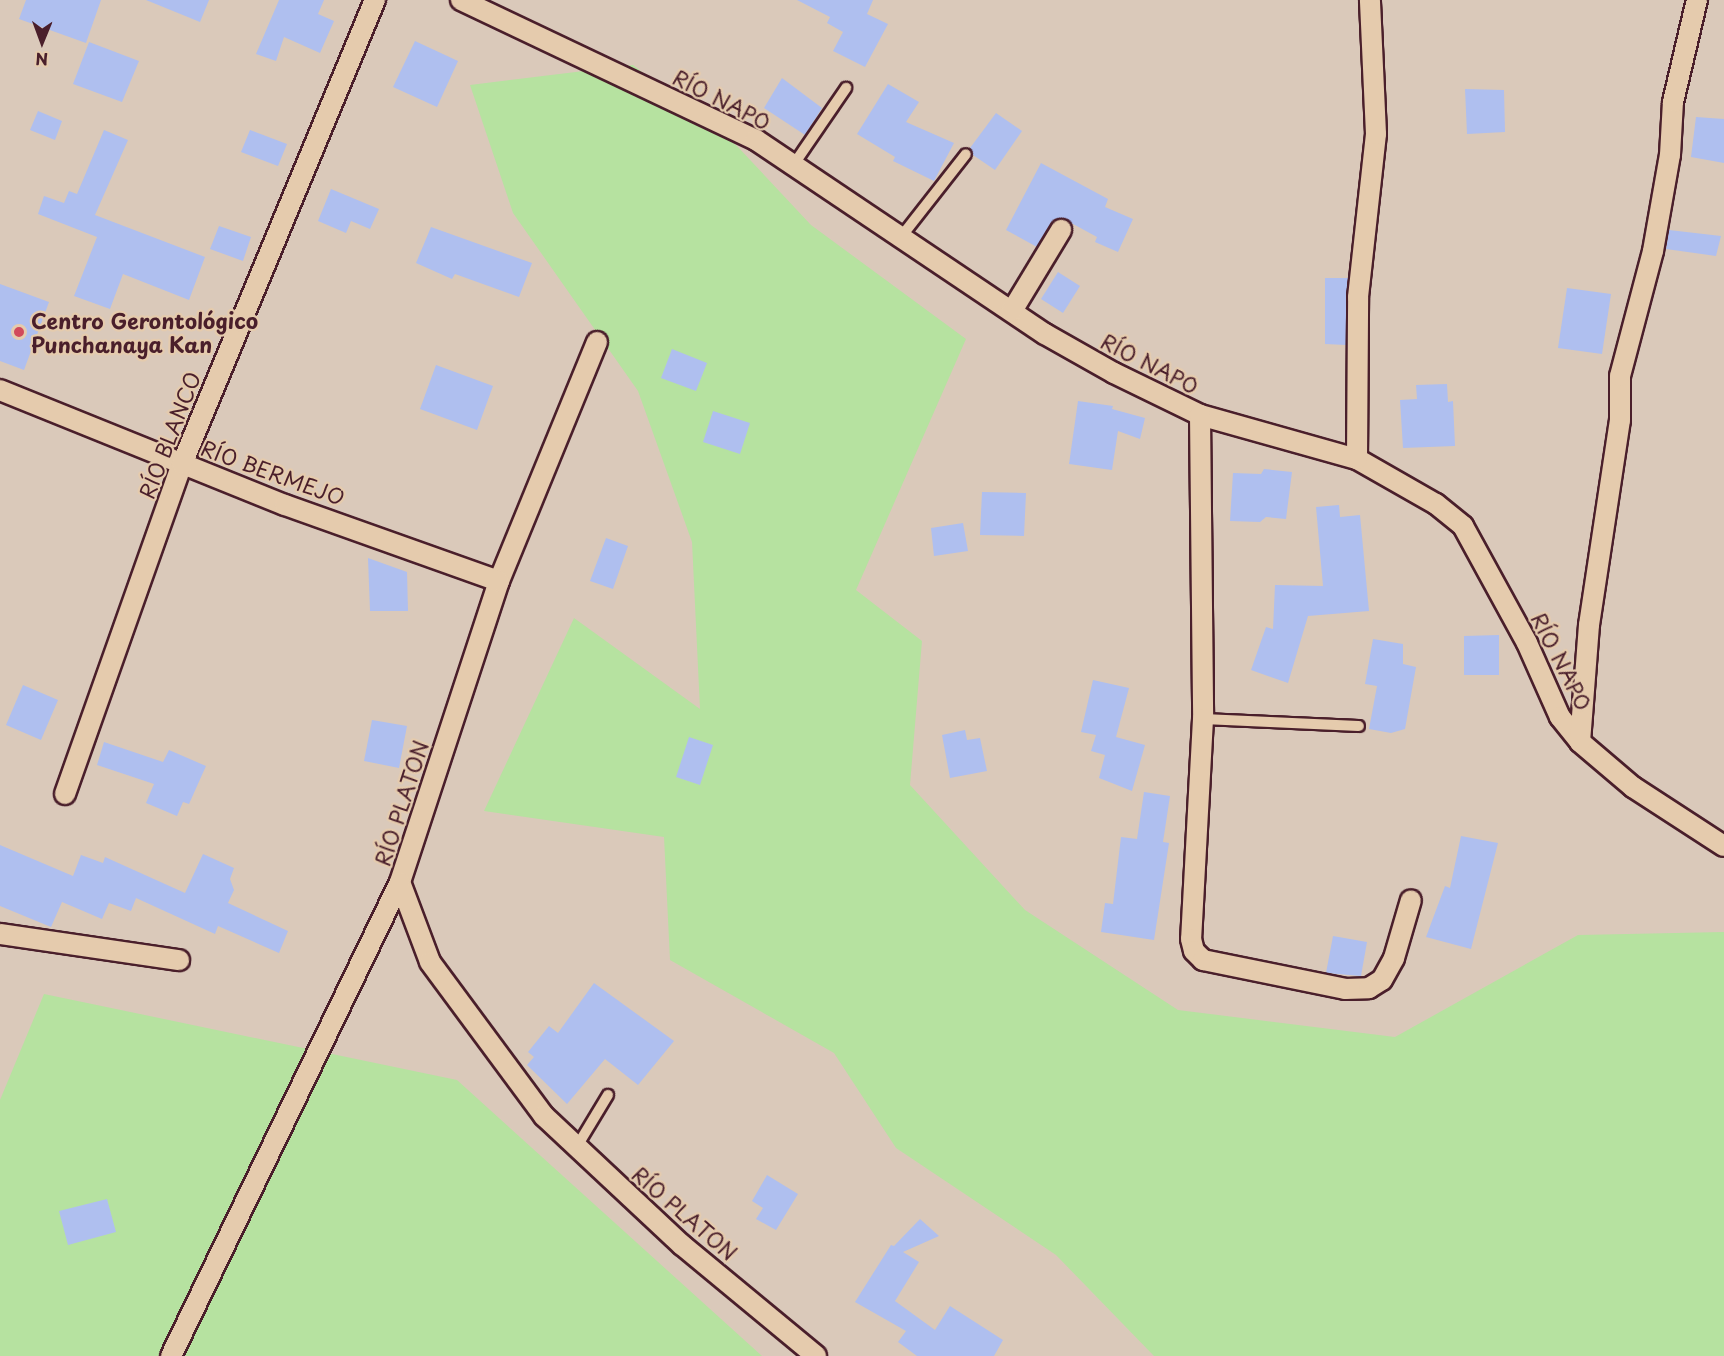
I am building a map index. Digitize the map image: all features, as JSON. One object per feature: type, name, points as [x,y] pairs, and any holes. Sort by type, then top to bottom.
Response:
[{"type":"street","name":"RÍO BLANCO","points":[[65,794],[182,464],[375,0]]},
{"type":"street","name":"RÍO NAPO","points":[[461,0],[756,140],[792,168],[1012,311],[1114,373],[1200,415],[1357,459],[1436,504],[1463,526],[1527,643],[1560,717],[1580,742],[1633,788],[1724,846]]},
{"type":"street","points":[[1357,459],[1358,297],[1376,134],[1370,0]]},
{"type":"street","points":[[1580,742],[1589,625],[1620,420],[1620,376],[1653,251],[1670,155],[1673,102],[1697,0]]},
{"type":"street","points":[[1012,311],[1061,230]]},
{"type":"street","name":"RÍO PLATON","points":[[597,342],[499,581],[400,882],[430,962],[544,1116],[682,1245],[816,1356]]},
{"type":"street","name":"RÍO BERMEJO","points":[[0,390],[182,464],[499,581]]},
{"type":"street","points":[[1200,415],[1203,719],[1191,939],[1194,951],[1203,960],[1345,989],[1369,988],[1382,980],[1394,958],[1412,900]]},
{"type":"street","points":[[171,1356],[400,882]]},
{"type":"street","points":[[0,934],[179,960]]},
{"type":"lane","points":[[792,168],[846,88]]},
{"type":"lane","points":[[901,237],[966,154]]},
{"type":"lane","points":[[1203,719],[1359,726]]},
{"type":"lane","points":[[576,1148],[608,1095]]},
{"type":"green space","points":[[633,65],[737,146],[811,225],[966,339],[856,590],[922,641],[910,785],[1025,910],[1178,1010],[1395,1037],[1578,935],[1724,932],[1724,1356],[1154,1356],[1056,1255],[896,1148],[834,1053],[670,960],[664,837],[484,811],[574,618],[700,709],[692,542],[638,391],[513,213],[470,85]]},
{"type":"green space","points":[[44,994],[457,1080],[762,1356],[0,1356],[0,1100]]},
{"type":"building","points":[[26,0],[101,0],[86,43],[19,19]]},
{"type":"building","points":[[146,0],[209,0],[200,22]]},
{"type":"building","points":[[279,0],[324,0],[318,14],[334,21],[320,53],[284,37],[276,61],[256,54]]},
{"type":"building","points":[[797,0],[873,0],[867,14],[888,24],[865,67],[833,51],[843,32],[827,23],[830,17]]},
{"type":"building","points":[[415,41],[458,61],[437,107],[393,87]]},
{"type":"building","points":[[89,42],[139,61],[122,102],[73,84]]},
{"type":"building","points":[[782,78],[822,108],[805,135],[764,108]]},
{"type":"building","points":[[888,84],[919,102],[906,122],[954,143],[934,181],[893,161],[895,157],[857,134]]},
{"type":"building","points":[[1465,89],[1504,90],[1505,132],[1467,134]]},
{"type":"building","points":[[38,111],[62,121],[55,140],[30,130]]},
{"type":"building","points":[[996,113],[1022,131],[995,170],[973,155],[970,148]]},
{"type":"building","points":[[1696,117],[1724,119],[1724,163],[1691,157]]},
{"type":"building","points":[[104,130],[128,140],[95,215],[205,257],[189,300],[123,274],[110,309],[74,296],[97,237],[38,214],[44,196],[64,203],[69,191],[77,194]]},
{"type":"building","points":[[250,130],[287,144],[278,166],[241,152]]},
{"type":"building","points":[[1041,163],[1108,199],[1105,207],[1133,219],[1118,252],[1095,242],[1097,237],[1062,218],[1051,223],[1037,247],[1006,230]]},
{"type":"building","points":[[331,189],[379,209],[370,229],[351,221],[346,233],[318,221]]},
{"type":"building","points":[[219,226],[251,237],[243,261],[210,249]]},
{"type":"building","points":[[431,227],[532,263],[519,297],[455,274],[452,279],[416,263]]},
{"type":"building","points":[[1669,230],[1721,236],[1716,256],[1666,249]]},
{"type":"building","points":[[1058,272],[1080,286],[1063,313],[1041,299]]},
{"type":"building","points":[[1325,278],[1348,278],[1346,345],[1325,344]]},
{"type":"building","name":"Centro Gerontológico Punchanaya Kan","points":[[0,284],[49,302],[24,370],[0,361]]},
{"type":"building","points":[[1567,288],[1611,294],[1602,354],[1558,348]]},
{"type":"building","points":[[672,349],[707,363],[696,391],[661,378]]},
{"type":"building","points":[[436,365],[493,386],[477,430],[420,409]]},
{"type":"building","points":[[1447,384],[1448,402],[1453,401],[1455,446],[1403,448],[1400,400],[1417,399],[1416,385]]},
{"type":"building","points":[[1078,401],[1113,406],[1112,409],[1145,418],[1140,439],[1118,431],[1112,470],[1069,464]]},
{"type":"building","points":[[713,411],[750,423],[740,454],[703,442]]},
{"type":"building","points":[[1264,469],[1292,472],[1286,519],[1266,517],[1260,522],[1230,521],[1233,473],[1261,474]]},
{"type":"building","points":[[982,492],[1026,493],[1024,536],[980,535]]},
{"type":"building","points":[[1339,505],[1340,517],[1360,515],[1369,611],[1308,616],[1288,683],[1251,670],[1266,627],[1273,629],[1275,585],[1323,586],[1316,507]]},
{"type":"building","points":[[963,523],[968,551],[934,556],[931,528]]},
{"type":"building","points":[[606,538],[628,546],[613,589],[590,581]]},
{"type":"building","points":[[368,558],[407,572],[408,611],[370,611]]},
{"type":"building","points":[[1499,635],[1499,675],[1464,675],[1464,636]]},
{"type":"building","points":[[1373,639],[1403,644],[1403,664],[1416,667],[1405,729],[1391,733],[1369,729],[1377,686],[1365,684]]},
{"type":"building","points":[[1093,680],[1129,688],[1116,737],[1145,745],[1132,791],[1099,778],[1105,755],[1091,751],[1096,735],[1081,732]]},
{"type":"building","points":[[23,685],[58,700],[41,740],[6,725]]},
{"type":"building","points":[[372,720],[407,726],[399,768],[364,761]]},
{"type":"building","points":[[965,730],[967,740],[980,738],[987,771],[950,778],[942,735]]},
{"type":"building","points":[[689,737],[713,745],[700,785],[676,777]]},
{"type":"building","points":[[104,742],[163,762],[169,750],[206,766],[189,804],[183,802],[177,816],[146,803],[154,784],[97,765]]},
{"type":"building","points":[[1144,792],[1170,796],[1163,842],[1169,843],[1154,940],[1101,932],[1105,903],[1113,904],[1121,837],[1137,839]]},
{"type":"building","points":[[1461,836],[1498,843],[1471,949],[1426,937],[1445,886],[1450,888]]},
{"type":"building","points":[[0,845],[73,876],[81,855],[103,863],[105,857],[185,893],[203,854],[234,868],[230,879],[234,890],[228,903],[288,931],[279,953],[218,926],[215,934],[136,898],[131,911],[109,903],[102,919],[62,902],[51,927],[0,906]]},
{"type":"building","points":[[1333,936],[1367,942],[1361,976],[1326,973]]},
{"type":"building","points":[[594,983],[674,1041],[638,1085],[605,1059],[567,1104],[527,1065],[534,1057],[528,1052],[549,1026],[558,1033]]},
{"type":"building","points":[[767,1175],[798,1194],[776,1230],[756,1219],[763,1208],[752,1201]]},
{"type":"building","points":[[107,1199],[116,1232],[68,1245],[59,1211]]},
{"type":"building","points":[[920,1219],[939,1236],[903,1252],[919,1262],[895,1301],[935,1330],[950,1306],[1003,1340],[994,1356],[917,1356],[898,1342],[906,1331],[855,1302],[891,1245],[894,1246]]},
{"type":"place","name":"Centro Gerontológico Punchanaya Kan","points":[[19,332]]}]
